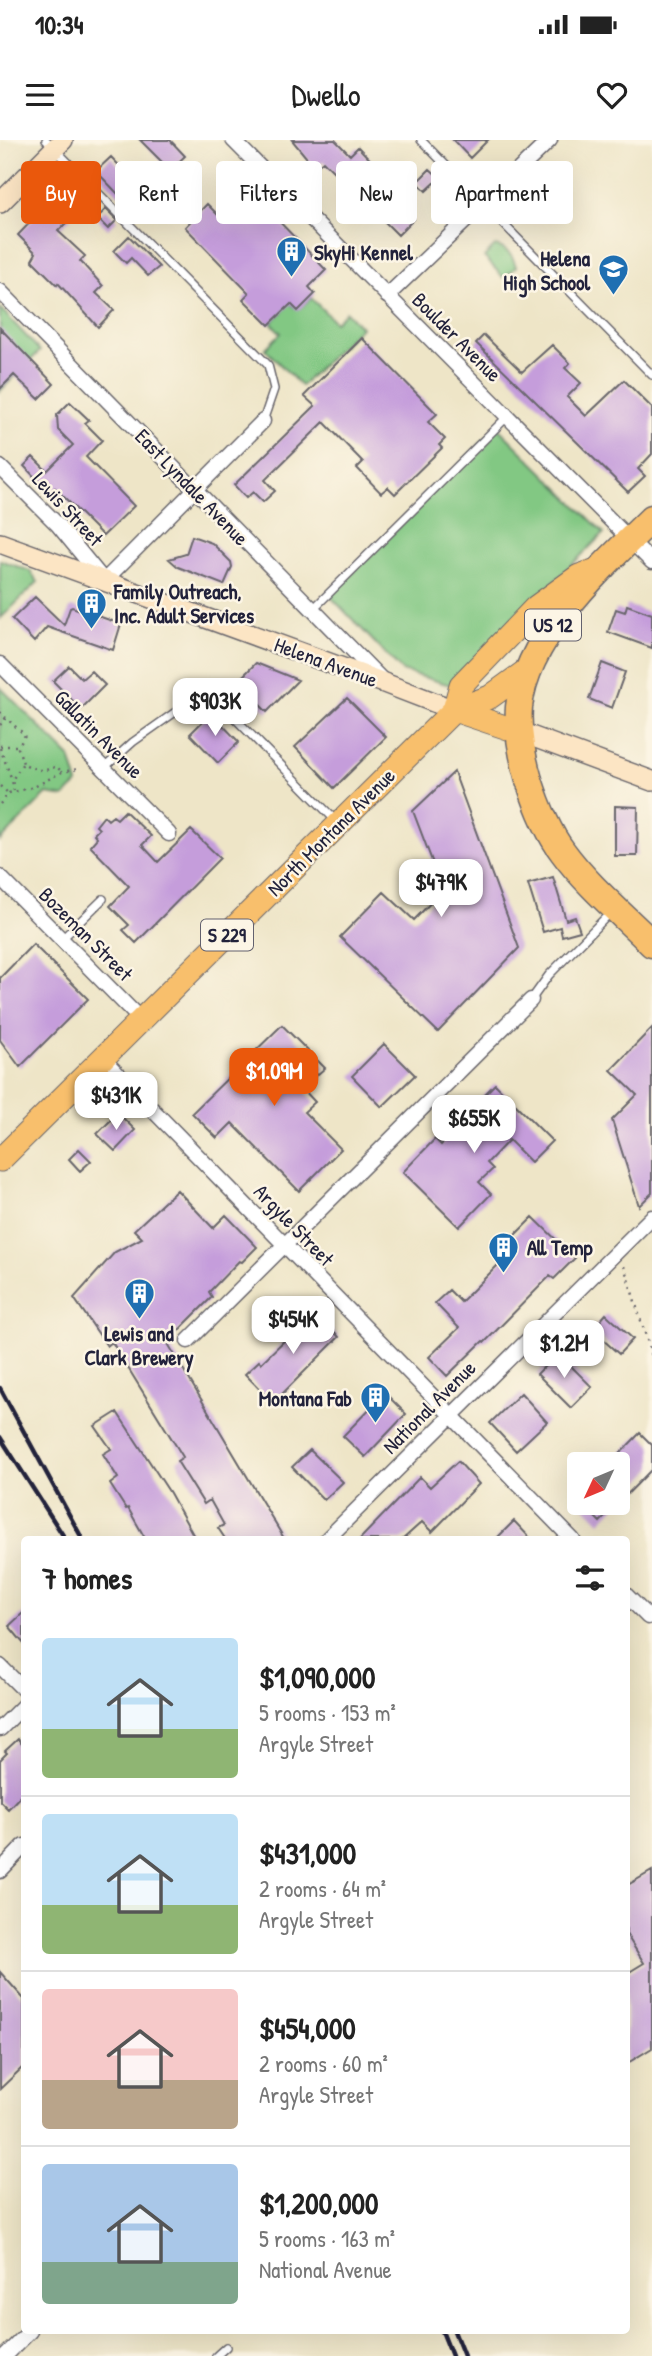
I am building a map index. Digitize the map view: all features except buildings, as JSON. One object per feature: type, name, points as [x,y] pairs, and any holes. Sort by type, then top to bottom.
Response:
[{"type":"highway","name":"North Montana Avenue","points":[[520,732],[519,707],[530,668],[553,625],[576,594],[652,518]]},
{"type":"highway","name":"US 12","points":[[520,732],[525,767],[550,833],[564,854],[652,944]]},
{"type":"main road","name":"North Montana Avenue","points":[[454,710],[461,685],[536,607],[579,576],[601,568]]},
{"type":"main road","name":"North Montana Avenue","points":[[0,1160],[454,710],[490,696],[530,668]]},
{"type":"main road","name":"Helena Avenue","points":[[454,710],[520,732]]},
{"type":"street","name":"Boulder Avenue","points":[[233,140],[652,562]]},
{"type":"street","points":[[528,161],[550,140]]},
{"type":"street","points":[[0,203],[55,143]]},
{"type":"street","points":[[387,296],[462,224]]},
{"type":"street","name":"East Lyndale Avenue","points":[[0,290],[384,682]]},
{"type":"street","points":[[104,581],[263,421]]},
{"type":"street","name":"Lewis Street","points":[[0,467],[58,525],[104,581]]},
{"type":"street","name":"Helena Avenue","points":[[0,543],[384,682],[454,710]]},
{"type":"street","name":"Gallatin Avenue","points":[[0,664],[169,834]]},
{"type":"street","name":"Helena Avenue","points":[[520,732],[652,781]]},
{"type":"street","name":"Bozeman Street","points":[[0,877],[141,1020]]},
{"type":"street","points":[[188,1341],[531,1000]]},
{"type":"street","name":"Argyle Street","points":[[103,1059],[569,1536]]},
{"type":"street","name":"National Avenue","points":[[330,1536],[652,1217]]},
{"type":"street","points":[[630,1599],[648,1617]]},
{"type":"street","points":[[0,1666],[21,1687]]},
{"type":"street","points":[[0,1729],[21,1708]]},
{"type":"street","points":[[0,1871],[21,1849]]},
{"type":"street","points":[[5,2356],[27,2334]]},
{"type":"lane","points":[[421,140],[442,161]]},
{"type":"lane","points":[[55,143],[268,365],[273,376],[274,389],[263,421]]},
{"type":"lane","points":[[505,224],[652,375]]},
{"type":"lane","points":[[312,610],[507,417]]},
{"type":"lane","points":[[104,769],[133,742],[205,691],[339,824]]},
{"type":"lane","points":[[62,939],[103,899]]},
{"type":"lane","points":[[531,1000],[549,975],[615,907]]},
{"type":"lane","points":[[216,2356],[226,2347]]},
{"type":"path","points":[[0,712],[25,735],[18,746],[23,763],[12,780]]},
{"type":"path","points":[[0,725],[6,718]]},
{"type":"path","points":[[14,791],[0,747],[18,746]]},
{"type":"path","points":[[23,763],[43,771],[56,766],[62,772]]},
{"type":"path","points":[[0,804],[14,791],[34,787],[62,772],[78,769]]},
{"type":"path","points":[[0,786],[9,794]]},
{"type":"path","points":[[618,1250],[652,1356]]},
{"type":"green space","points":[[495,246],[509,253],[516,267],[504,278],[484,257]]},
{"type":"green space","points":[[311,298],[335,322],[346,312],[361,327],[301,386],[265,349],[281,333],[271,323],[289,302],[298,310]]},
{"type":"green space","points":[[0,308],[40,351],[0,391]]},
{"type":"green space","points":[[497,427],[604,533],[450,685],[402,671],[330,596]]},
{"type":"green space","points":[[0,560],[30,571],[38,582],[0,619]]},
{"type":"green space","points":[[0,687],[70,757],[78,784],[64,797],[47,794],[0,841]]},
{"type":"railway","points":[[0,1388],[81,1536]]},
{"type":"railway","points":[[0,1437],[63,1536]]},
{"type":"railway","points":[[443,2334],[452,2356]]},
{"type":"railway","points":[[455,2334],[464,2356]]},
{"type":"place","name":"SkyHi Kennel","points":[[291,279]]},
{"type":"place","name":"Helena High School","points":[[613,297]]},
{"type":"place","name":"Family Outreach, Inc. Adult Services","points":[[91,630]]},
{"type":"place","name":"All Temp","points":[[504,1274]]},
{"type":"place","name":"Lewis and Clark Brewery","points":[[139,1320]]},
{"type":"place","name":"Montana Fab","points":[[375,1425]]}]
